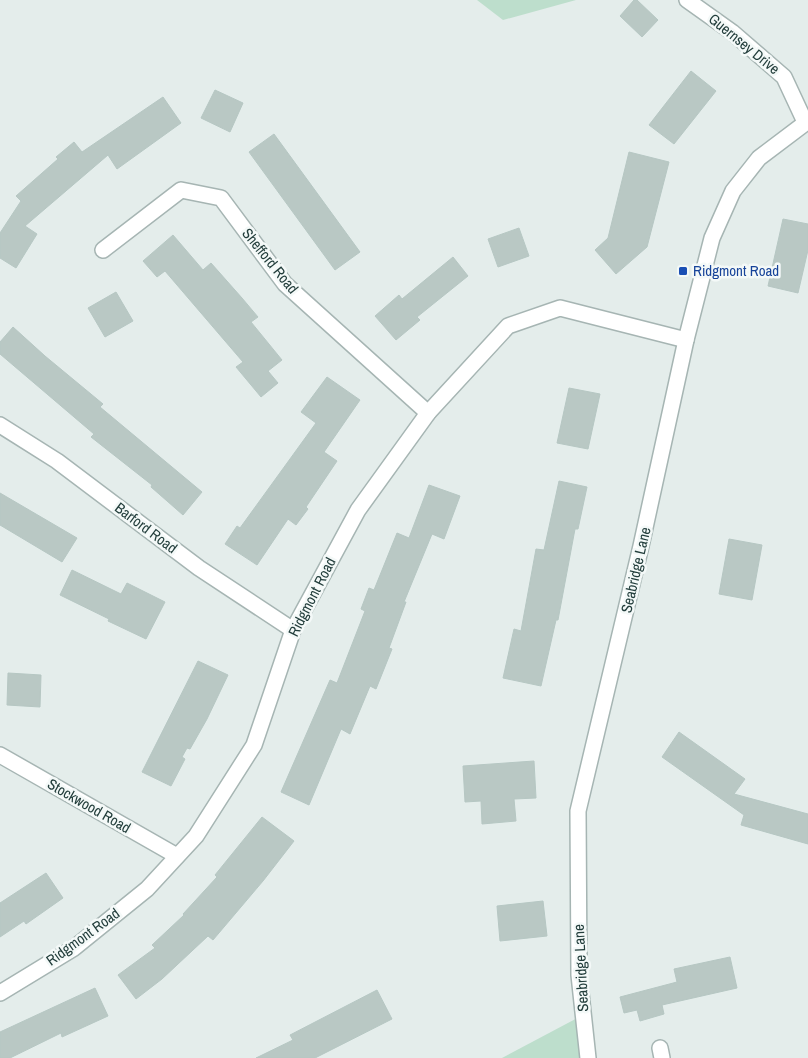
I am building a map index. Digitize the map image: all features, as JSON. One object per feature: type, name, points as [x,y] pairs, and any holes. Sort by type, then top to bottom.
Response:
[{"type":"street","name":"Guernsey Drive","points":[[687,0],[732,32],[784,77],[807,122]]},
{"type":"street","name":"Seabridge Lane","points":[[588,1058],[579,974],[578,811],[642,546],[686,340],[712,238],[733,191],[759,158],[807,122]]},
{"type":"street","name":"Shefford Road","points":[[103,250],[181,190],[221,198],[285,284],[428,413]]},
{"type":"street","name":"Ridgmont Road","points":[[0,993],[74,948],[147,889],[196,836],[254,745],[293,630],[358,510],[428,413],[508,326],[560,308],[686,340]]},
{"type":"street","name":"Barford Road","points":[[0,425],[57,461],[199,568],[293,630]]},
{"type":"street","name":"Stockwood Road","points":[[0,755],[177,856]]},
{"type":"green space","points":[[477,0],[576,0],[503,20]]},
{"type":"green space","points":[[583,1015],[588,1058],[502,1058]]},
{"type":"building","points":[[634,0],[637,0],[658,20],[642,37],[620,16]]},
{"type":"building","points":[[691,71],[716,91],[674,144],[649,125]]},
{"type":"building","points":[[215,90],[243,103],[230,132],[201,118]]},
{"type":"building","points":[[163,97],[181,123],[117,169],[108,155],[25,226],[37,234],[16,268],[0,258],[0,233],[21,201],[16,196],[58,159],[56,157],[74,142],[82,152]]},
{"type":"building","points":[[274,134],[360,252],[335,270],[249,152]]},
{"type":"building","points":[[629,152],[669,162],[647,247],[616,274],[595,250],[608,238]]},
{"type":"building","points":[[783,219],[808,224],[808,250],[798,293],[768,286]]},
{"type":"building","points":[[519,228],[529,256],[498,267],[488,239]]},
{"type":"building","points":[[173,235],[203,270],[211,263],[242,298],[258,317],[251,322],[282,360],[268,371],[278,383],[261,397],[236,367],[243,362],[165,271],[157,277],[143,261]]},
{"type":"building","points":[[453,257],[468,276],[417,317],[420,320],[396,340],[375,316],[399,295],[402,299]]},
{"type":"building","points":[[116,292],[133,321],[105,337],[88,308]]},
{"type":"building","points":[[13,327],[103,404],[100,407],[202,492],[183,515],[151,487],[152,485],[91,437],[94,434],[0,354],[0,342]]},
{"type":"building","points":[[327,377],[360,400],[324,452],[337,461],[306,507],[308,509],[296,525],[288,519],[257,565],[225,544],[237,526],[240,528],[316,423],[301,412]]},
{"type":"building","points":[[569,388],[600,394],[588,449],[557,443]]},
{"type":"building","points":[[559,481],[587,487],[578,529],[575,529],[558,620],[556,620],[541,686],[503,678],[514,629],[521,631],[536,549],[544,550]]},
{"type":"building","points":[[429,485],[460,496],[444,539],[432,534],[404,602],[406,602],[389,648],[392,649],[376,689],[370,686],[350,734],[341,729],[309,805],[281,792],[330,680],[337,683],[365,611],[361,609],[369,588],[374,590],[397,533],[409,538]]},
{"type":"building","points":[[0,493],[77,538],[62,562],[0,525]]},
{"type":"building","points":[[729,539],[762,545],[752,600],[719,594]]},
{"type":"building","points":[[72,570],[121,594],[127,583],[165,602],[146,639],[60,595]]},
{"type":"building","points":[[198,661],[228,675],[207,719],[190,749],[187,748],[182,757],[185,759],[171,786],[142,772]]},
{"type":"building","points":[[8,673],[41,675],[40,707],[7,705]]},
{"type":"building","points":[[679,732],[745,779],[734,794],[808,814],[808,844],[741,825],[744,815],[662,757]]},
{"type":"building","points":[[534,761],[536,798],[514,799],[516,821],[482,824],[481,801],[465,802],[463,766]]},
{"type":"building","points":[[262,817],[294,841],[213,940],[208,936],[162,979],[136,999],[118,975],[155,948],[152,945],[184,915],[217,877],[215,875]]},
{"type":"building","points":[[46,873],[63,898],[26,924],[24,921],[0,937],[0,903]]},
{"type":"building","points":[[543,901],[547,936],[500,941],[497,906]]},
{"type":"building","points":[[730,957],[737,988],[662,1005],[664,1014],[640,1021],[637,1010],[624,1013],[620,997],[677,982],[674,969]]},
{"type":"building","points":[[95,988],[108,1016],[62,1037],[61,1033],[10,1058],[0,1058],[0,1032]]},
{"type":"building","points":[[377,990],[392,1019],[315,1058],[256,1058],[293,1040],[290,1035]]},
{"type":"place","name":"Ridgmont Road","points":[[683,271]]}]
